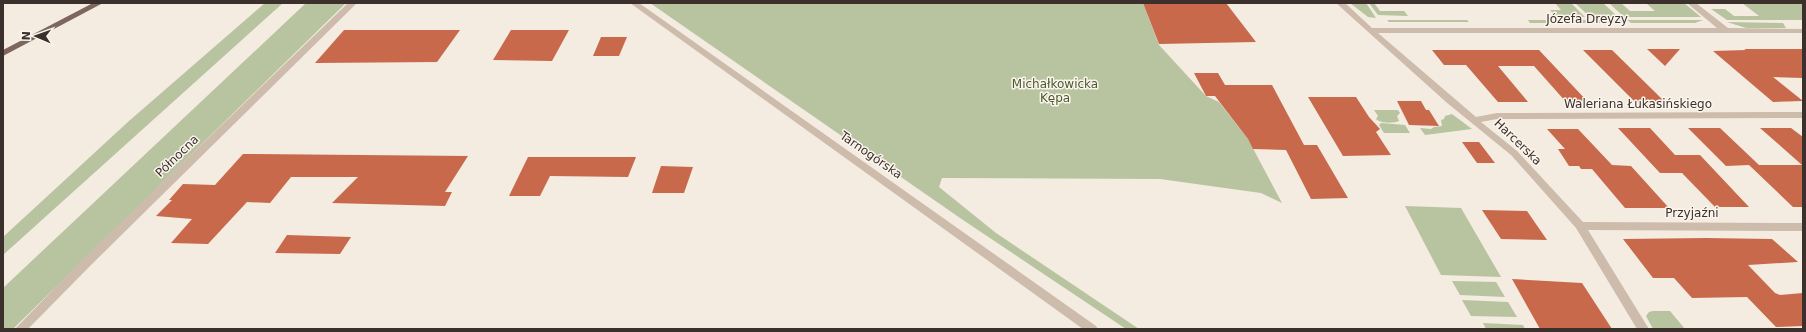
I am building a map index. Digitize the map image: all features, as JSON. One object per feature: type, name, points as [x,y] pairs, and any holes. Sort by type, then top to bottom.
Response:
[{"type":"main road","points":[[3,53],[99,3]]},
{"type":"street","name":"Północna","points":[[21,329],[87,262],[353,3]]},
{"type":"street","name":"Tarnogórska","points":[[634,3],[1092,329]]},
{"type":"street","name":"Harcerska","points":[[1340,3],[1452,103],[1514,154],[1580,226],[1643,329]]},
{"type":"street","points":[[1691,3],[1727,32]]},
{"type":"street","name":"Józefa Dreyzy","points":[[1371,30],[1803,31]]},
{"type":"street","name":"Waleriana Łukasińskiego","points":[[1474,120],[1498,116],[1803,115]]},
{"type":"street","name":"Przyjaźni","points":[[1580,226],[1803,227]]},
{"type":"green space","points":[[265,3],[283,3],[3,255],[3,237],[129,121]]},
{"type":"green space","points":[[306,3],[346,3],[13,329],[3,329],[3,288]]},
{"type":"green space","name":"Michałkowicka Kępa","points":[[650,3],[1143,3],[1159,45],[1206,96],[1219,102],[1248,139],[1282,203],[1261,193],[1160,179],[942,178],[939,187],[996,233],[1139,329],[1126,329],[963,220]]},
{"type":"green space","points":[[1350,3],[1366,3],[1376,18],[1368,17]]},
{"type":"green space","points":[[1369,3],[1374,3],[1380,11],[1404,11],[1408,16],[1378,15]]},
{"type":"green space","points":[[1555,3],[1571,3],[1585,17],[1557,17],[1550,10],[1561,10]]},
{"type":"green space","points":[[1575,3],[1603,3],[1618,17],[1590,17]]},
{"type":"green space","points":[[1609,3],[1621,3],[1630,11],[1655,11],[1646,3],[1684,3],[1701,17],[1624,17]]},
{"type":"green space","points":[[1742,3],[1803,3],[1803,20],[1727,20],[1711,9],[1725,9],[1734,16],[1759,16]]},
{"type":"green space","points":[[1387,20],[1467,20],[1469,22],[1389,22]]},
{"type":"green space","points":[[1528,20],[1621,20],[1624,23],[1530,23]]},
{"type":"green space","points":[[1627,20],[1703,20],[1695,23],[1631,23]]},
{"type":"green space","points":[[1727,22],[1783,23],[1786,28],[1746,28]]},
{"type":"green space","points":[[1374,110],[1398,110],[1400,113],[1397,116],[1399,121],[1388,123],[1378,121],[1376,119],[1378,116]]},
{"type":"green space","points":[[1452,114],[1472,129],[1425,135],[1420,128],[1431,129],[1442,126],[1441,120],[1444,119],[1445,116]]},
{"type":"green space","points":[[1381,123],[1405,125],[1410,133],[1384,133],[1379,125]]},
{"type":"green space","points":[[1405,206],[1461,208],[1501,277],[1441,275]]},
{"type":"green space","points":[[1452,281],[1496,282],[1505,297],[1460,295]]},
{"type":"green space","points":[[1462,300],[1508,302],[1517,317],[1471,316]]},
{"type":"green space","points":[[1670,311],[1685,329],[1653,329],[1646,316],[1649,312]]},
{"type":"green space","points":[[1483,323],[1523,325],[1525,329],[1486,329]]},
{"type":"building","points":[[1143,3],[1226,3],[1256,42],[1159,44]]},
{"type":"building","points":[[344,30],[460,30],[437,62],[315,63]]},
{"type":"building","points":[[511,30],[569,30],[552,61],[493,60]]},
{"type":"building","points":[[601,37],[627,37],[619,56],[593,56]]},
{"type":"building","points":[[1647,49],[1680,49],[1665,66]]},
{"type":"building","points":[[1744,49],[1803,49],[1803,78],[1773,77],[1803,101],[1773,102],[1713,51],[1746,50]]},
{"type":"building","points":[[1432,50],[1539,50],[1588,102],[1566,102],[1534,66],[1498,66],[1528,102],[1498,102],[1466,65],[1444,65]]},
{"type":"building","points":[[1583,50],[1612,50],[1665,102],[1635,102]]},
{"type":"building","points":[[1194,73],[1218,73],[1225,85],[1272,85],[1304,145],[1317,145],[1348,198],[1311,199],[1286,150],[1253,149],[1248,139],[1215,96],[1206,96]]},
{"type":"building","points":[[1308,97],[1356,97],[1369,117],[1380,129],[1376,132],[1391,155],[1343,156]]},
{"type":"building","points":[[1397,101],[1421,101],[1426,110],[1429,110],[1439,126],[1409,125]]},
{"type":"building","points":[[1618,128],[1650,128],[1675,155],[1700,155],[1749,207],[1715,207],[1682,173],[1660,173]]},
{"type":"building","points":[[1688,128],[1720,128],[1759,165],[1802,165],[1760,128],[1791,128],[1803,137],[1803,207],[1793,207],[1749,165],[1726,166]]},
{"type":"building","points":[[1547,129],[1578,129],[1612,165],[1631,166],[1669,208],[1625,208],[1592,169],[1581,169],[1579,166],[1569,166],[1558,149],[1565,149]]},
{"type":"building","points":[[1462,142],[1479,142],[1495,163],[1477,163]]},
{"type":"building","points":[[243,154],[468,156],[445,192],[452,192],[445,206],[332,203],[358,177],[291,177],[270,203],[247,202],[208,244],[171,243],[192,219],[156,216],[172,200],[169,200],[183,184],[215,185]]},
{"type":"building","points":[[528,157],[636,157],[628,177],[550,176],[540,196],[509,196]]},
{"type":"building","points":[[661,166],[693,167],[684,193],[652,193]]},
{"type":"building","points":[[1482,210],[1527,211],[1547,240],[1501,239]]},
{"type":"building","points":[[287,235],[351,237],[340,254],[275,253]]},
{"type":"building","points":[[1623,239],[1772,239],[1798,262],[1748,265],[1775,293],[1780,295],[1803,293],[1803,326],[1776,327],[1747,297],[1692,298],[1674,278],[1653,278]]},
{"type":"building","points":[[1512,279],[1582,283],[1612,329],[1540,329]]}]
